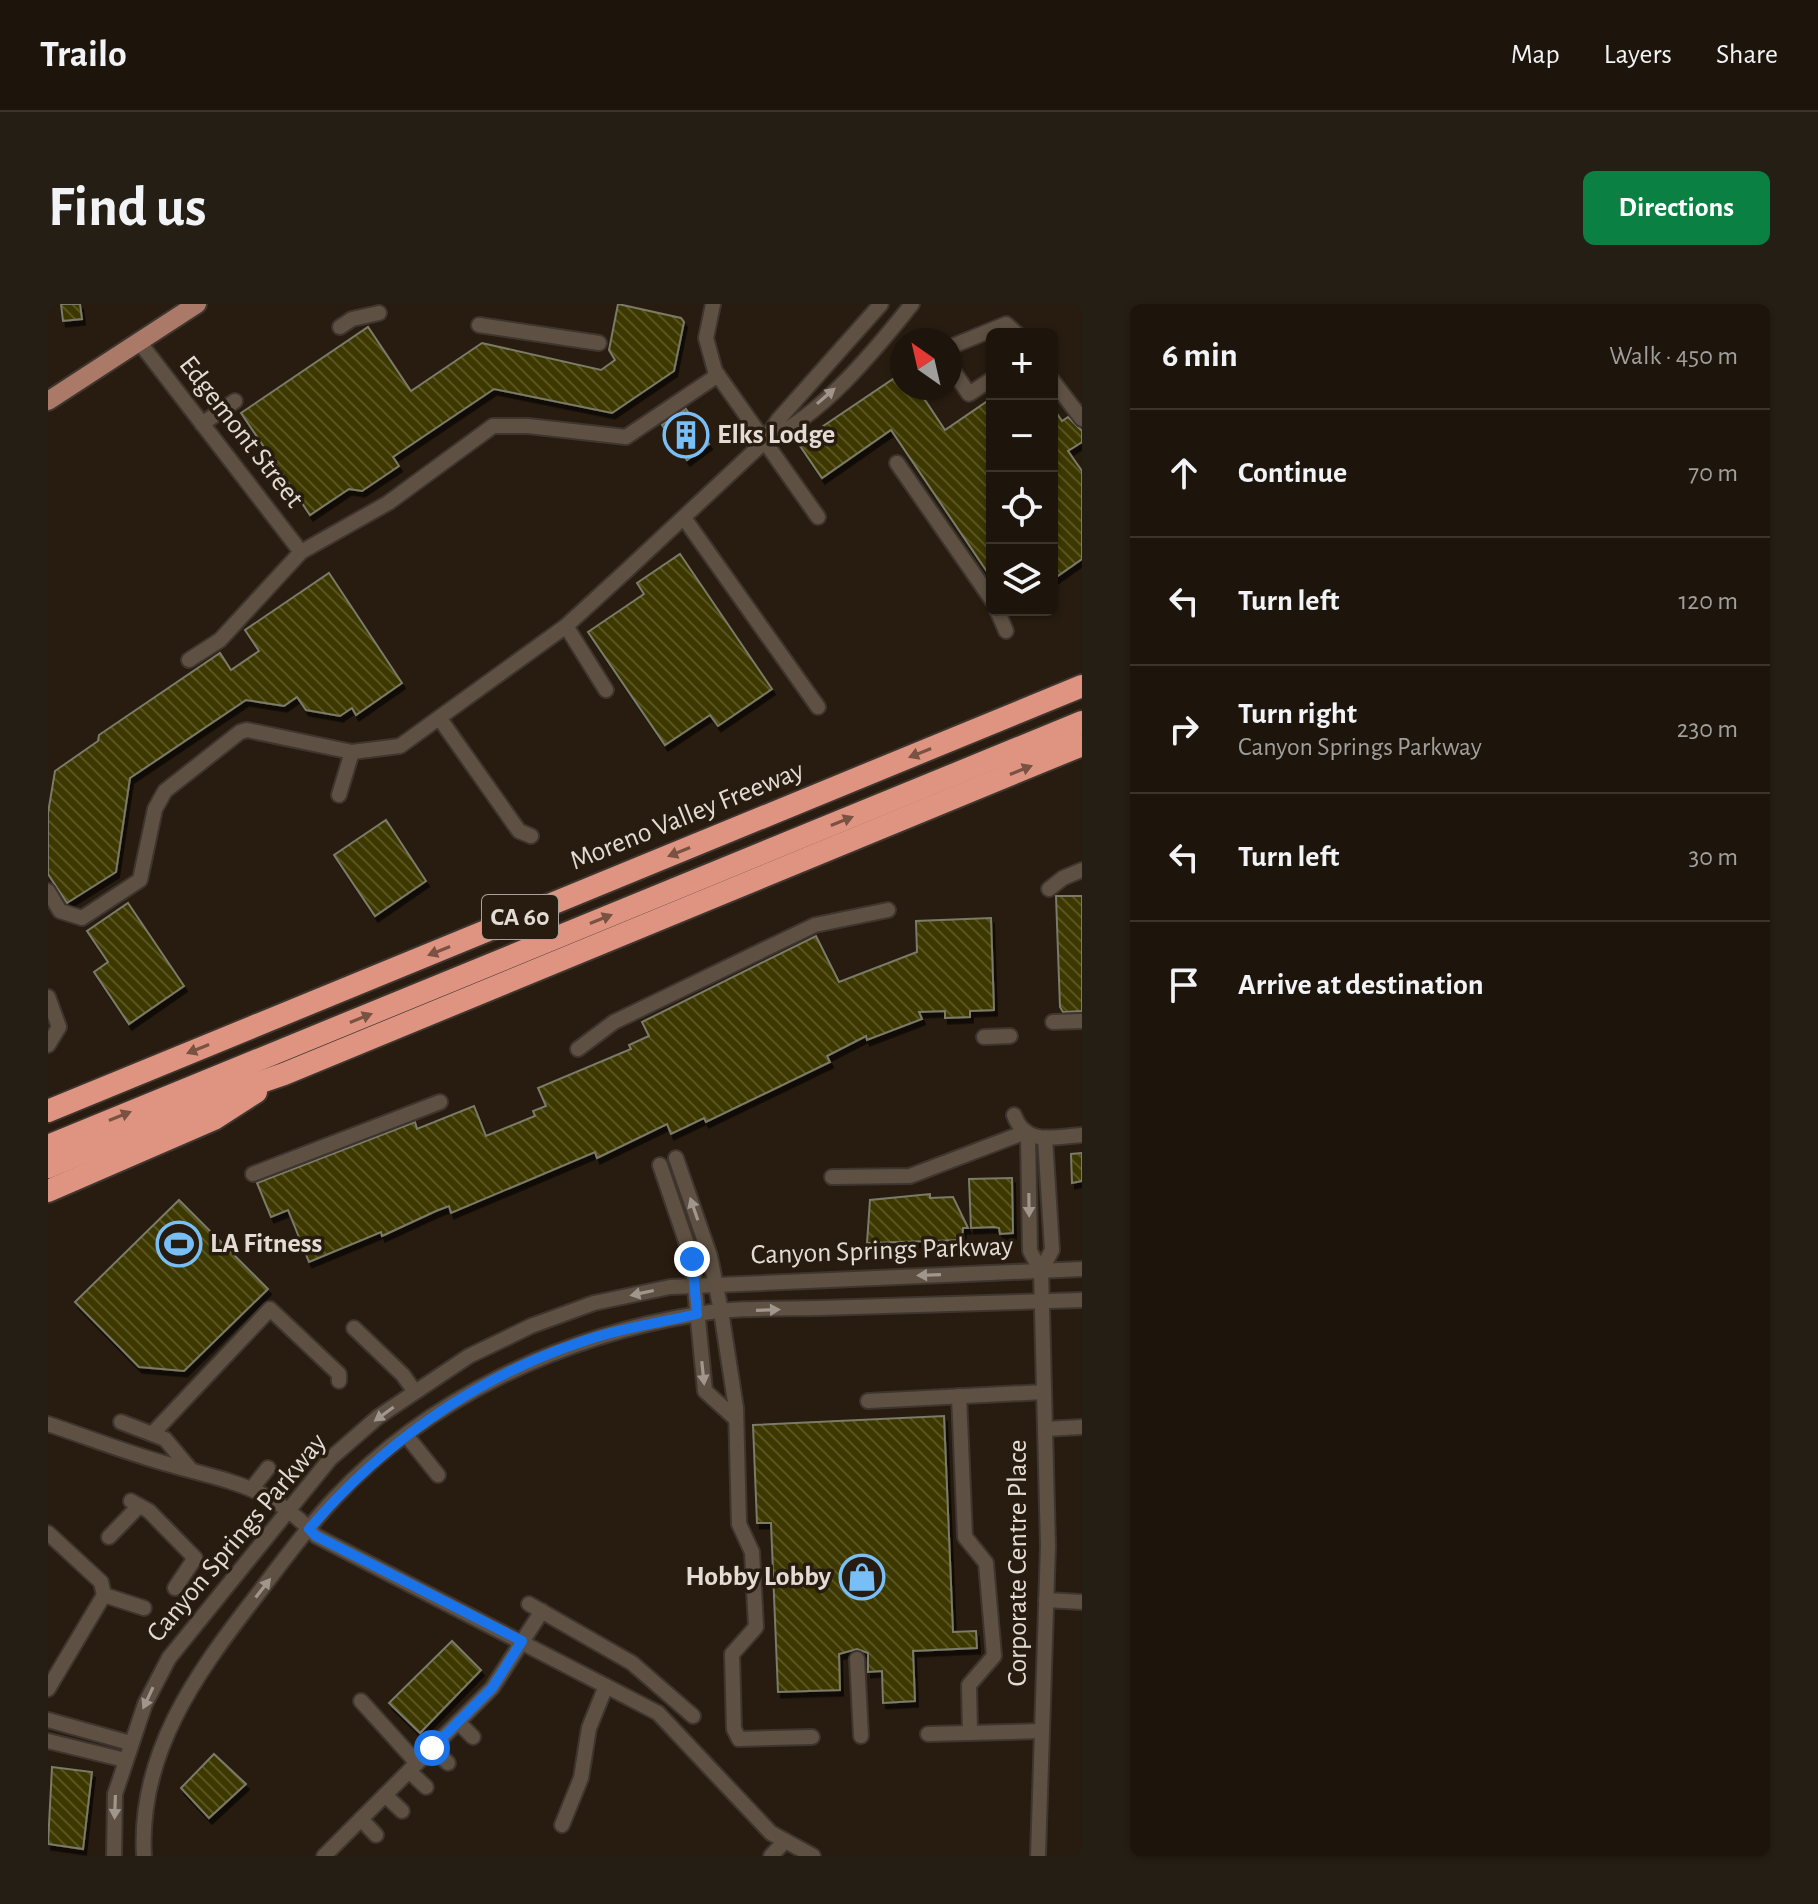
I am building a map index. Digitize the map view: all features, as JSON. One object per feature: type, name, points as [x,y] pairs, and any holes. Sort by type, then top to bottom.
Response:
[{"type":"highway","name":"Moreno Valley Freeway","points":[[48,1111],[1082,686]]},
{"type":"highway","points":[[48,1146],[1082,722]]},
{"type":"highway","name":"CA 60","points":[[48,1167],[206,1101],[284,1074],[1082,745]]},
{"type":"highway","points":[[48,1191],[214,1119],[284,1074]]},
{"type":"main road","points":[[48,401],[197,304]]},
{"type":"street","points":[[340,327],[352,319],[379,313],[358,304]]},
{"type":"street","points":[[713,304],[706,338],[718,375],[818,517]]},
{"type":"street","points":[[48,891],[60,911],[82,918],[140,880],[155,809],[165,791],[240,732],[247,730],[352,752],[400,746],[440,719],[566,626],[684,518],[764,442],[778,420],[881,304]]},
{"type":"street","points":[[764,442],[784,433],[866,361],[912,304]]},
{"type":"street","points":[[479,325],[599,343]]},
{"type":"street","points":[[962,342],[986,332]]},
{"type":"street","name":"Edgemont Street","points":[[140,343],[301,552]]},
{"type":"street","points":[[189,660],[220,640],[301,552],[388,503],[493,426],[528,426],[626,437],[718,375]]},
{"type":"street","points":[[962,384],[969,394],[986,383]]},
{"type":"street","points":[[1058,388],[1082,419]]},
{"type":"street","points":[[202,424],[235,401]]},
{"type":"street","points":[[897,463],[986,591]]},
{"type":"street","points":[[684,518],[818,707]]},
{"type":"street","points":[[1000,616],[1006,631]]},
{"type":"street","points":[[566,626],[606,690]]},
{"type":"street","points":[[440,719],[519,831],[531,836]]},
{"type":"street","points":[[339,795],[352,752]]},
{"type":"street","points":[[1049,889],[1063,878],[1082,870]]},
{"type":"street","points":[[578,1049],[614,1022],[815,925],[888,910]]},
{"type":"street","points":[[48,997],[59,1027],[48,1045]]},
{"type":"street","points":[[1053,1022],[1082,1021]]},
{"type":"street","points":[[984,1037],[1010,1036]]},
{"type":"street","points":[[253,1174],[440,1102]]},
{"type":"street","points":[[1014,1115],[1026,1134],[1030,1251],[1041,1271]]},
{"type":"street","points":[[832,1177],[910,1176],[1026,1134],[1045,1138],[1082,1135]]},
{"type":"street","points":[[1041,1271],[1052,1250],[1045,1138]]},
{"type":"street","points":[[676,1158],[710,1256],[721,1311],[736,1419],[739,1524],[752,1552],[756,1627],[732,1654],[734,1729],[739,1739],[812,1737]]},
{"type":"street","points":[[660,1165],[692,1259],[705,1391],[736,1419]]},
{"type":"street","name":"Canyon Springs Parkway","points":[[114,1856],[115,1794],[130,1743],[169,1658],[330,1459],[378,1417],[469,1356],[531,1326],[594,1303],[694,1285],[1082,1269]]},
{"type":"street","name":"Corporate Centre Place","points":[[1038,1856],[1046,1600],[1041,1271]]},
{"type":"street","name":"Canyon Springs Parkway","points":[[144,1856],[154,1763],[181,1701],[215,1649],[336,1498],[406,1435],[458,1399],[545,1355],[581,1341],[697,1314],[1082,1300]]},
{"type":"street","points":[[154,1432],[270,1309],[339,1374],[339,1381]]},
{"type":"street","points":[[354,1328],[403,1375],[415,1392]]},
{"type":"street","points":[[868,1401],[1044,1392]]},
{"type":"street","points":[[959,1396],[965,1537],[986,1563],[994,1656],[969,1685],[970,1733]]},
{"type":"street","points":[[121,1422],[154,1432],[165,1439],[191,1470]]},
{"type":"street","points":[[48,1424],[253,1487],[288,1509],[316,1536],[658,1713],[771,1833],[810,1855]]},
{"type":"street","points":[[1045,1429],[1082,1427]]},
{"type":"street","points":[[406,1435],[438,1475]]},
{"type":"street","points":[[253,1487],[268,1468]]},
{"type":"street","points":[[109,1537],[135,1504],[195,1558],[175,1588]]},
{"type":"street","points":[[48,1533],[101,1582],[104,1595],[48,1689]]},
{"type":"street","points":[[104,1595],[144,1608]]},
{"type":"street","points":[[1046,1600],[1082,1602]]},
{"type":"street","points":[[529,1604],[632,1663],[693,1716]]},
{"type":"street","points":[[332,1853],[361,1819],[492,1688],[542,1611]]},
{"type":"street","points":[[857,1659],[861,1736]]},
{"type":"street","points":[[631,1699],[647,1676]]},
{"type":"street","points":[[562,1825],[581,1778],[589,1728],[606,1686]]},
{"type":"street","points":[[361,1701],[426,1787]]},
{"type":"street","points":[[48,1720],[130,1743]]},
{"type":"street","points":[[458,1722],[473,1737]]},
{"type":"street","points":[[928,1734],[1042,1731]]},
{"type":"street","points":[[48,1741],[125,1760]]},
{"type":"street","points":[[432,1748],[448,1763]]},
{"type":"street","points":[[385,1795],[402,1811]]},
{"type":"street","points":[[361,1819],[376,1835]]},
{"type":"street","points":[[771,1856],[785,1841]]},
{"type":"building","points":[[61,304],[80,304],[82,319],[63,321]]},
{"type":"building","points":[[618,304],[681,318],[684,322],[674,371],[612,413],[494,389],[393,457],[399,466],[362,491],[349,489],[310,515],[241,413],[368,327],[411,391],[482,343],[601,370],[615,360],[609,350]]},
{"type":"building","points":[[890,381],[890,400],[925,400],[945,430],[986,402],[986,570],[891,430],[822,478],[798,443]]},
{"type":"building","name":"Elks Lodge","points":[[686,409],[709,444],[687,460],[662,425]]},
{"type":"building","points":[[1058,415],[1062,421],[1068,417],[1082,431],[1082,442],[1068,451],[1082,471],[1082,559],[1058,576]]},
{"type":"building","points":[[680,554],[772,689],[718,726],[710,715],[665,745],[588,632],[644,594],[637,583]]},
{"type":"building","points":[[329,573],[402,683],[356,715],[352,708],[340,716],[306,710],[297,697],[284,706],[246,700],[130,778],[116,872],[67,903],[48,874],[48,813],[55,771],[98,741],[99,735],[220,653],[231,670],[259,651],[245,630]]},
{"type":"building","points":[[386,820],[426,881],[375,916],[334,855]]},
{"type":"building","points":[[1056,896],[1082,896],[1082,1011],[1063,1012],[1060,1007]]},
{"type":"building","points":[[128,903],[184,986],[129,1024],[94,972],[108,962],[87,931]]},
{"type":"building","points":[[991,918],[994,1010],[970,1011],[970,1017],[945,1018],[945,1011],[919,1012],[922,1019],[867,1040],[866,1036],[827,1056],[830,1062],[706,1122],[704,1118],[671,1134],[667,1124],[597,1158],[595,1152],[451,1213],[449,1206],[382,1236],[381,1232],[309,1262],[288,1210],[271,1217],[257,1183],[415,1122],[417,1129],[474,1106],[486,1136],[535,1116],[533,1111],[546,1106],[538,1088],[631,1049],[629,1045],[649,1036],[642,1022],[816,936],[839,982],[917,952],[916,921]]},
{"type":"building","points":[[1082,1153],[1082,1181],[1072,1183],[1071,1154]]},
{"type":"building","points":[[1012,1178],[1013,1233],[1000,1234],[999,1228],[994,1227],[971,1228],[969,1179]]},
{"type":"building","points":[[930,1194],[930,1198],[953,1197],[968,1228],[963,1228],[962,1240],[867,1243],[870,1200]]},
{"type":"building","name":"LA Fitness","points":[[179,1200],[268,1289],[184,1371],[139,1367],[75,1302]]},
{"type":"building","name":"Hobby Lobby","points":[[944,1416],[953,1632],[976,1631],[977,1648],[913,1651],[915,1701],[883,1703],[882,1671],[868,1672],[868,1653],[857,1649],[839,1654],[840,1690],[778,1692],[771,1523],[757,1523],[753,1425]]},
{"type":"building","points":[[452,1641],[481,1670],[420,1733],[389,1703]]},
{"type":"building","points":[[214,1754],[246,1784],[209,1818],[181,1788]]},
{"type":"building","points":[[52,1767],[92,1772],[83,1849],[48,1844]]},
{"type":"place","name":"Elks Lodge","points":[[686,435]]},
{"type":"place","name":"LA Fitness","points":[[179,1244]]},
{"type":"place","name":"Hobby Lobby","points":[[862,1577]]},
{"type":"route","points":[[432,1748],[492,1688],[522,1641],[316,1536],[309,1529],[374,1462],[458,1399],[545,1355],[581,1341],[697,1314],[692,1259]]}]
